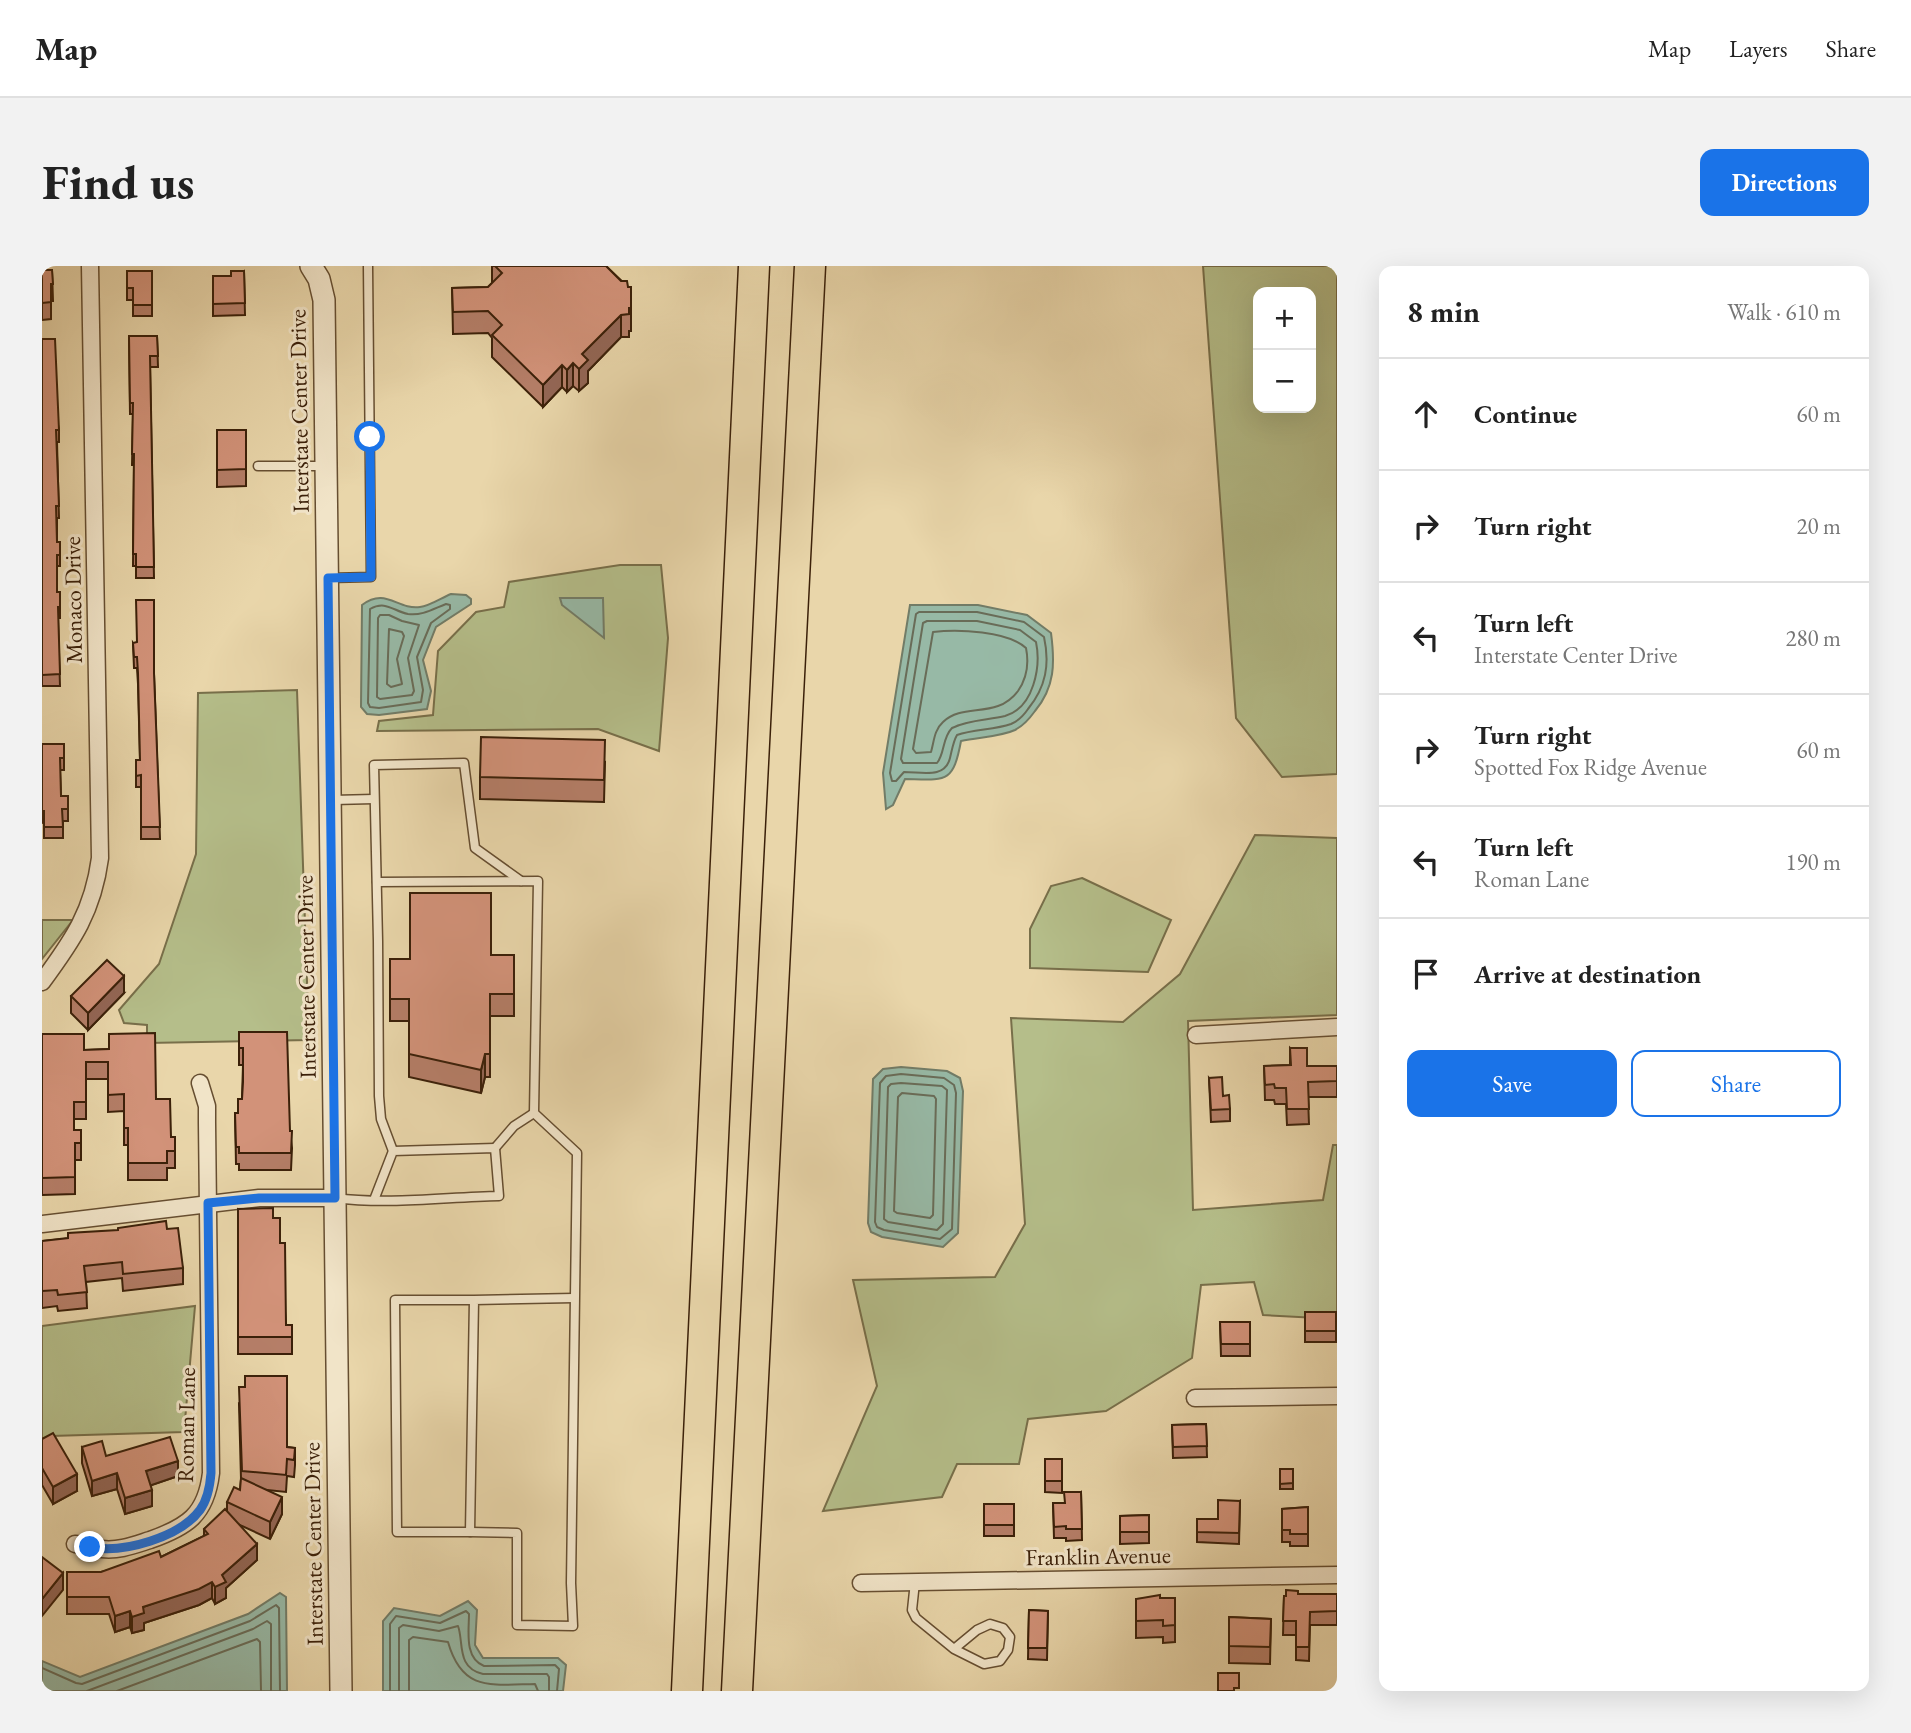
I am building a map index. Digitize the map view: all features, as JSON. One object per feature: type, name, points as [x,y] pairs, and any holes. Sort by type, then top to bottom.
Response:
[{"type":"highway","points":[[687,1691],[754,266]]},
{"type":"highway","points":[[737,1691],[810,266]]},
{"type":"street","name":"Monaco Drive","points":[[42,982],[79,929],[97,885],[100,858],[90,266]]},
{"type":"street","name":"Interstate Center Drive","points":[[311,266],[319,279],[324,300],[341,1691]]},
{"type":"street","points":[[1196,1035],[1337,1027]]},
{"type":"street","name":"Roman Lane","points":[[75,1544],[102,1549],[127,1548],[172,1532],[188,1522],[201,1509],[209,1492],[211,1460],[206,1106],[200,1083]]},
{"type":"street","points":[[42,1224],[259,1198],[335,1198]]},
{"type":"street","points":[[1195,1398],[1337,1395]]},
{"type":"street","name":"Franklin Avenue","points":[[860,1583],[1337,1575]]},
{"type":"lane","points":[[328,578],[371,577],[368,266]]},
{"type":"lane","points":[[258,466],[326,466]]},
{"type":"lane","points":[[374,1199],[393,1151],[381,1119],[379,1096],[374,765],[464,763],[475,848],[522,881]]},
{"type":"lane","points":[[330,800],[374,799]]},
{"type":"lane","points":[[377,882],[538,881],[534,1113],[577,1153],[571,1583],[573,1626],[517,1625],[517,1533],[397,1532],[395,1300],[574,1298]]},
{"type":"lane","points":[[335,1198],[499,1196],[495,1148],[514,1126],[534,1113]]},
{"type":"lane","points":[[393,1151],[495,1148]]},
{"type":"lane","points":[[470,1532],[474,1300]]},
{"type":"lane","points":[[915,1582],[912,1610],[916,1618],[954,1649],[984,1664],[1000,1661],[1008,1650],[1010,1637],[1003,1628],[990,1624],[977,1630],[954,1649]]},
{"type":"green space","points":[[1203,266],[1337,266],[1337,774],[1282,777],[1236,718]]},
{"type":"green space","points":[[620,565],[661,565],[668,638],[659,751],[598,729],[377,731],[379,721],[433,715],[438,651],[476,612],[504,607],[509,582]]},
{"type":"green space","points":[[297,690],[309,1040],[147,1043],[147,1025],[124,1023],[119,1010],[159,964],[196,854],[198,693]]},
{"type":"green space","points":[[1255,835],[1337,838],[1337,1015],[1188,1021],[1193,1210],[1323,1200],[1333,1145],[1337,1145],[1337,1319],[1263,1315],[1254,1282],[1201,1285],[1192,1358],[1106,1411],[1028,1419],[1019,1464],[957,1464],[942,1497],[823,1511],[877,1386],[853,1280],[995,1277],[1025,1224],[1011,1018],[1123,1022],[1180,974]]},
{"type":"green space","points":[[1082,878],[1171,920],[1148,972],[1030,968],[1030,929],[1051,886]]},
{"type":"green space","points":[[42,920],[73,920],[42,959]]},
{"type":"green space","points":[[195,1306],[184,1432],[51,1436],[42,1441],[42,1326]]},
{"type":"water","points":[[451,594],[466,595],[471,599],[471,604],[436,627],[423,660],[431,691],[427,709],[367,714],[361,707],[362,605],[378,598],[420,607]]},
{"type":"water","points":[[560,598],[603,598],[604,638],[562,605]]},
{"type":"water","points":[[910,605],[978,605],[1027,615],[1051,633],[1052,674],[1042,702],[1021,726],[1003,734],[961,741],[951,772],[939,779],[905,779],[893,805],[886,809],[883,773]]},
{"type":"water","points":[[901,1067],[947,1071],[960,1078],[963,1091],[958,1233],[943,1247],[882,1237],[871,1232],[868,1223],[873,1079],[883,1069]]},
{"type":"water","points":[[280,1593],[286,1597],[287,1691],[42,1691],[42,1661],[80,1677],[248,1614]]},
{"type":"water","points":[[468,1601],[477,1610],[475,1645],[483,1658],[558,1658],[566,1665],[563,1691],[383,1691],[383,1621],[394,1608],[440,1616]]},
{"type":"building","points":[[495,266],[606,266],[631,287],[629,314],[621,315],[582,354],[588,360],[579,369],[573,363],[567,370],[562,365],[543,385],[492,335],[502,325],[488,311],[453,312],[452,288],[488,287],[502,273]]},
{"type":"building","points":[[42,270],[52,270],[51,302],[42,303]]},
{"type":"building","points":[[127,271],[152,271],[152,305],[133,305],[133,288],[127,288]]},
{"type":"building","points":[[231,271],[244,271],[245,303],[213,304],[213,276],[231,276]]},
{"type":"building","points":[[129,336],[157,336],[158,356],[150,356],[154,567],[136,567],[136,554],[133,554],[134,454]]},
{"type":"building","points":[[42,339],[55,339],[59,430],[56,430],[59,506],[56,506],[57,542],[60,542],[60,555],[57,555],[57,592],[60,592],[60,674],[42,675]]},
{"type":"building","points":[[217,430],[246,430],[246,469],[217,470]]},
{"type":"building","points":[[136,600],[154,600],[160,827],[141,827],[141,775],[136,776],[136,760],[140,760],[138,673],[133,643],[137,642]]},
{"type":"building","points":[[481,737],[605,740],[604,780],[480,777]]},
{"type":"building","points":[[42,744],[64,744],[64,758],[60,758],[61,796],[68,796],[68,809],[62,809],[63,827],[44,827]]},
{"type":"building","points":[[410,893],[491,893],[491,955],[514,955],[514,994],[490,994],[490,1054],[485,1054],[481,1070],[409,1054],[409,999],[390,999],[390,959],[410,959]]},
{"type":"building","points":[[107,960],[124,976],[88,1013],[71,996]]},
{"type":"building","points":[[239,1032],[287,1032],[291,1153],[239,1153],[239,1147],[236,1147],[235,1113],[238,1113],[238,1099],[242,1099],[243,1082],[243,1048],[239,1048]]},
{"type":"building","points":[[155,1033],[156,1099],[170,1099],[171,1137],[175,1137],[175,1151],[167,1151],[167,1163],[128,1163],[124,1094],[108,1095],[108,1062],[86,1062],[86,1102],[74,1102],[74,1130],[81,1130],[81,1143],[75,1143],[75,1177],[42,1178],[42,1034],[84,1034],[84,1050],[109,1049],[109,1034]]},
{"type":"building","points":[[1290,1048],[1307,1048],[1307,1066],[1337,1066],[1337,1081],[1308,1082],[1309,1109],[1287,1109],[1286,1088],[1275,1088],[1274,1084],[1265,1085],[1264,1066],[1291,1065]]},
{"type":"building","points":[[1222,1077],[1223,1096],[1229,1095],[1230,1109],[1211,1110],[1209,1078]]},
{"type":"building","points":[[273,1208],[273,1218],[280,1218],[280,1243],[285,1243],[286,1325],[292,1325],[292,1337],[238,1337],[238,1209]]},
{"type":"building","points":[[166,1221],[167,1229],[178,1228],[183,1268],[123,1274],[122,1262],[84,1266],[87,1292],[58,1295],[57,1290],[42,1291],[42,1241],[68,1238],[68,1233],[118,1230]]},
{"type":"building","points":[[1305,1312],[1336,1312],[1336,1331],[1305,1331]]},
{"type":"building","points":[[1220,1322],[1250,1322],[1250,1344],[1221,1344]]},
{"type":"building","points":[[245,1376],[287,1376],[287,1447],[295,1448],[294,1460],[287,1459],[286,1475],[242,1471],[239,1387],[245,1387]]},
{"type":"building","points":[[1206,1424],[1207,1446],[1173,1447],[1172,1425]]},
{"type":"building","points":[[53,1433],[77,1474],[53,1487],[42,1468],[42,1439]]},
{"type":"building","points":[[170,1437],[178,1461],[146,1471],[152,1490],[125,1498],[117,1473],[92,1481],[82,1447],[102,1441],[106,1456]]},
{"type":"building","points":[[1045,1459],[1062,1459],[1062,1481],[1045,1481]]},
{"type":"building","points":[[1280,1469],[1293,1469],[1293,1483],[1280,1484]]},
{"type":"building","points":[[241,1478],[282,1497],[270,1522],[227,1502],[234,1487],[240,1490]]},
{"type":"building","points":[[1064,1492],[1081,1492],[1082,1529],[1054,1527],[1053,1503],[1065,1503]]},
{"type":"building","points":[[1218,1500],[1240,1501],[1239,1533],[1197,1532],[1197,1519],[1218,1519]]},
{"type":"building","points":[[984,1504],[1014,1504],[1014,1525],[984,1525]]},
{"type":"building","points":[[1308,1507],[1308,1534],[1290,1534],[1290,1530],[1282,1530],[1282,1509]]},
{"type":"building","points":[[225,1509],[257,1544],[222,1575],[226,1582],[215,1587],[212,1582],[199,1589],[143,1607],[144,1613],[132,1617],[130,1611],[115,1616],[109,1597],[67,1597],[67,1572],[101,1572],[159,1551],[161,1557],[208,1534],[204,1529]]},
{"type":"building","points":[[1149,1515],[1149,1532],[1120,1532],[1120,1516]]},
{"type":"building","points":[[42,1557],[63,1573],[42,1599]]},
{"type":"building","points":[[1286,1590],[1298,1591],[1298,1594],[1337,1594],[1337,1611],[1310,1612],[1309,1647],[1296,1647],[1296,1621],[1283,1621]]},
{"type":"building","points":[[1160,1595],[1160,1598],[1175,1598],[1175,1625],[1163,1626],[1163,1620],[1136,1621],[1136,1599]]},
{"type":"building","points":[[1029,1610],[1048,1611],[1047,1648],[1028,1648]]},
{"type":"building","points":[[1229,1617],[1271,1619],[1270,1647],[1229,1646]]},
{"type":"building","points":[[1218,1673],[1239,1673],[1239,1688],[1234,1688],[1234,1691],[1218,1691]]},
{"type":"route","points":[[90,1547],[127,1548],[172,1532],[188,1522],[201,1509],[209,1492],[208,1203],[259,1198],[335,1198],[328,578],[371,577],[370,437]]}]
